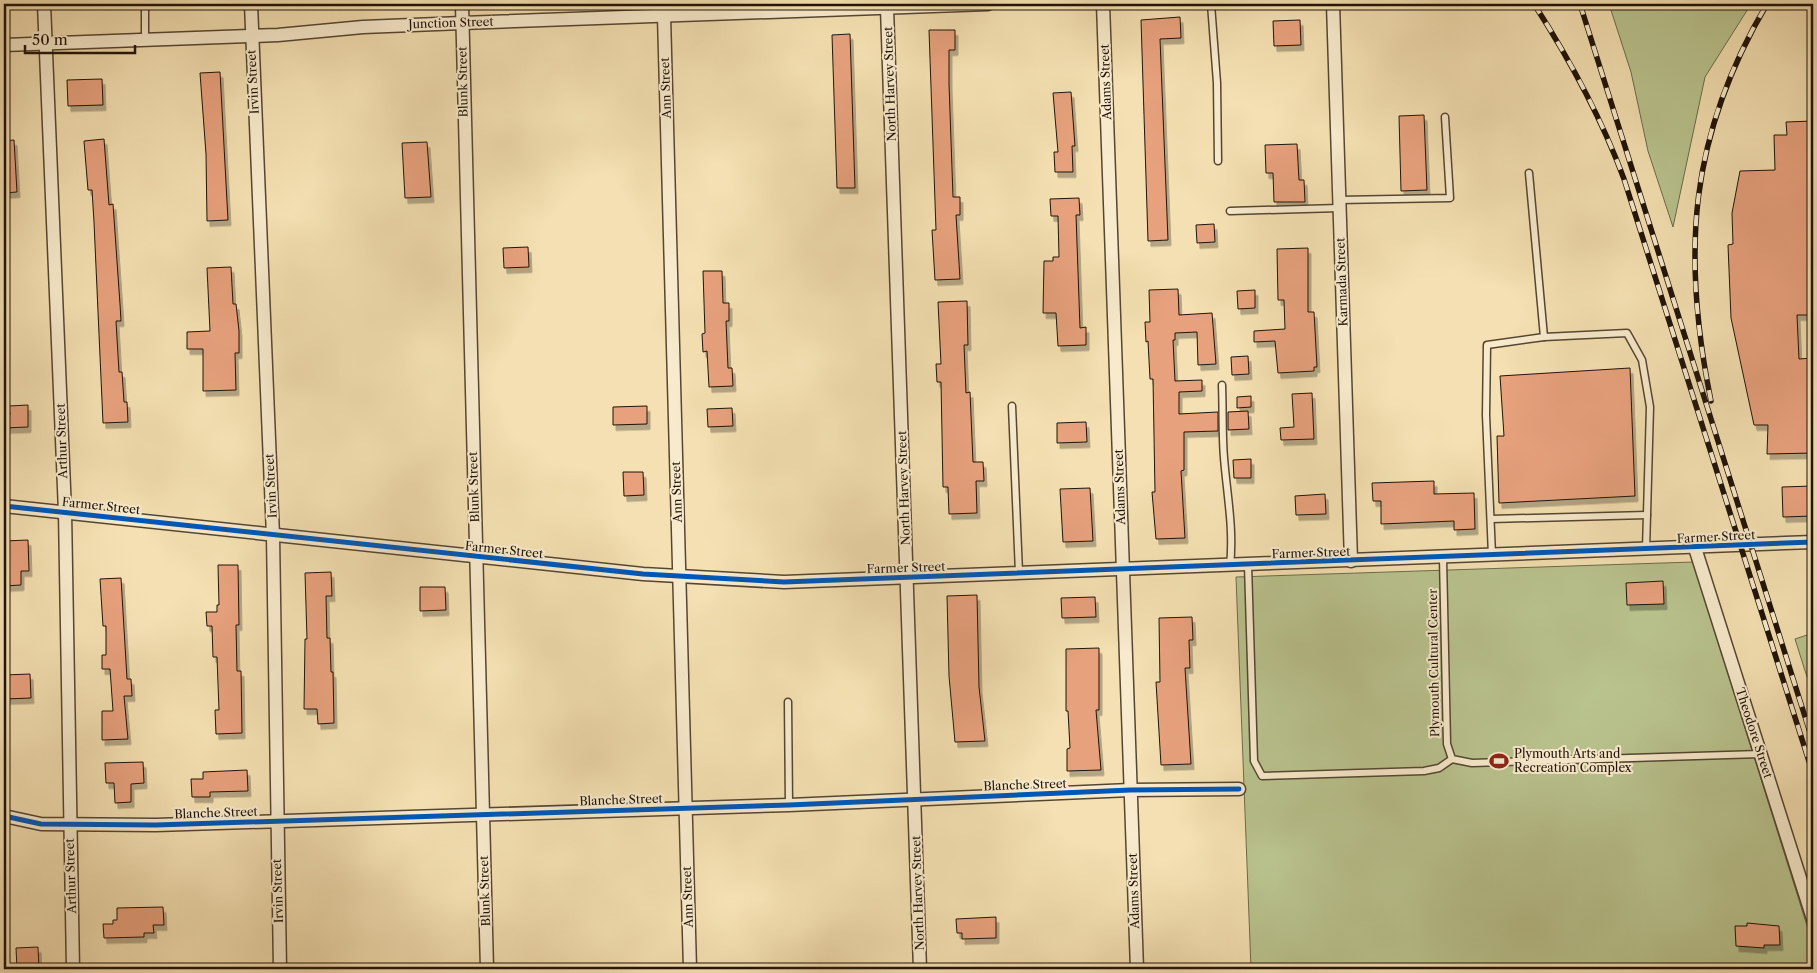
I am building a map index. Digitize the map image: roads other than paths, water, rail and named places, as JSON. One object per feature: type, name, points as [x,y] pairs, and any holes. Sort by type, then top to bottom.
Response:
[{"type":"street","name":"Arthur Street","points":[[44,4],[65,512],[73,969]]},
{"type":"street","name":"Irvin Street","points":[[251,4],[273,536],[276,820],[280,969]]},
{"type":"street","name":"Blunk Street","points":[[462,4],[487,969]]},
{"type":"street","name":"Junction Street","points":[[4,45],[251,36],[670,12],[988,4]]},
{"type":"street","name":"Adams Street","points":[[1103,4],[1137,969]]},
{"type":"street","name":"Karmada Street","points":[[1333,4],[1351,561]]},
{"type":"street","name":"North Harvey Street","points":[[887,8],[920,969]]},
{"type":"street","name":"Ann Street","points":[[670,12],[679,577],[690,969]]},
{"type":"street","name":"Farmer Street","points":[[4,506],[273,536],[679,577],[784,582],[1443,558],[1813,542]]},
{"type":"street","name":"Theodore Street","points":[[1695,548],[1813,919]]},
{"type":"street","name":"Blanche Street","points":[[4,816],[41,824],[156,825],[789,805],[1130,790],[1239,789]]},
{"type":"lane","points":[[145,4],[145,40]]},
{"type":"lane","points":[[1212,4],[1217,83],[1218,161]]},
{"type":"lane","points":[[1230,211],[1450,198],[1445,117]]},
{"type":"lane","points":[[1529,173],[1544,338]]},
{"type":"lane","points":[[1492,556],[1486,416],[1487,345],[1544,338],[1626,333],[1642,360],[1650,407],[1646,550]]},
{"type":"lane","points":[[1222,385],[1224,459],[1230,501],[1232,537],[1230,566]]},
{"type":"lane","points":[[1012,406],[1019,573]]},
{"type":"lane","points":[[1491,519],[1647,515]]},
{"type":"lane","name":"Plymouth Cultural Center","points":[[1443,558],[1447,744],[1452,758]]},
{"type":"lane","points":[[1248,565],[1254,762],[1262,776],[1424,770],[1439,768],[1452,758],[1472,763],[1760,754]]},
{"type":"lane","points":[[788,702],[789,805]]},
{"type":"railway","points":[[1534,4],[1584,89],[1624,179],[1813,774]]},
{"type":"railway","points":[[1580,4],[1813,742]]},
{"type":"railway","points":[[1711,401],[1696,295],[1695,245],[1698,197],[1707,149],[1721,101],[1741,53],[1767,4]]},
{"type":"place","name":"Plymouth Arts and Recreation Complex","points":[[1499,761]]}]
